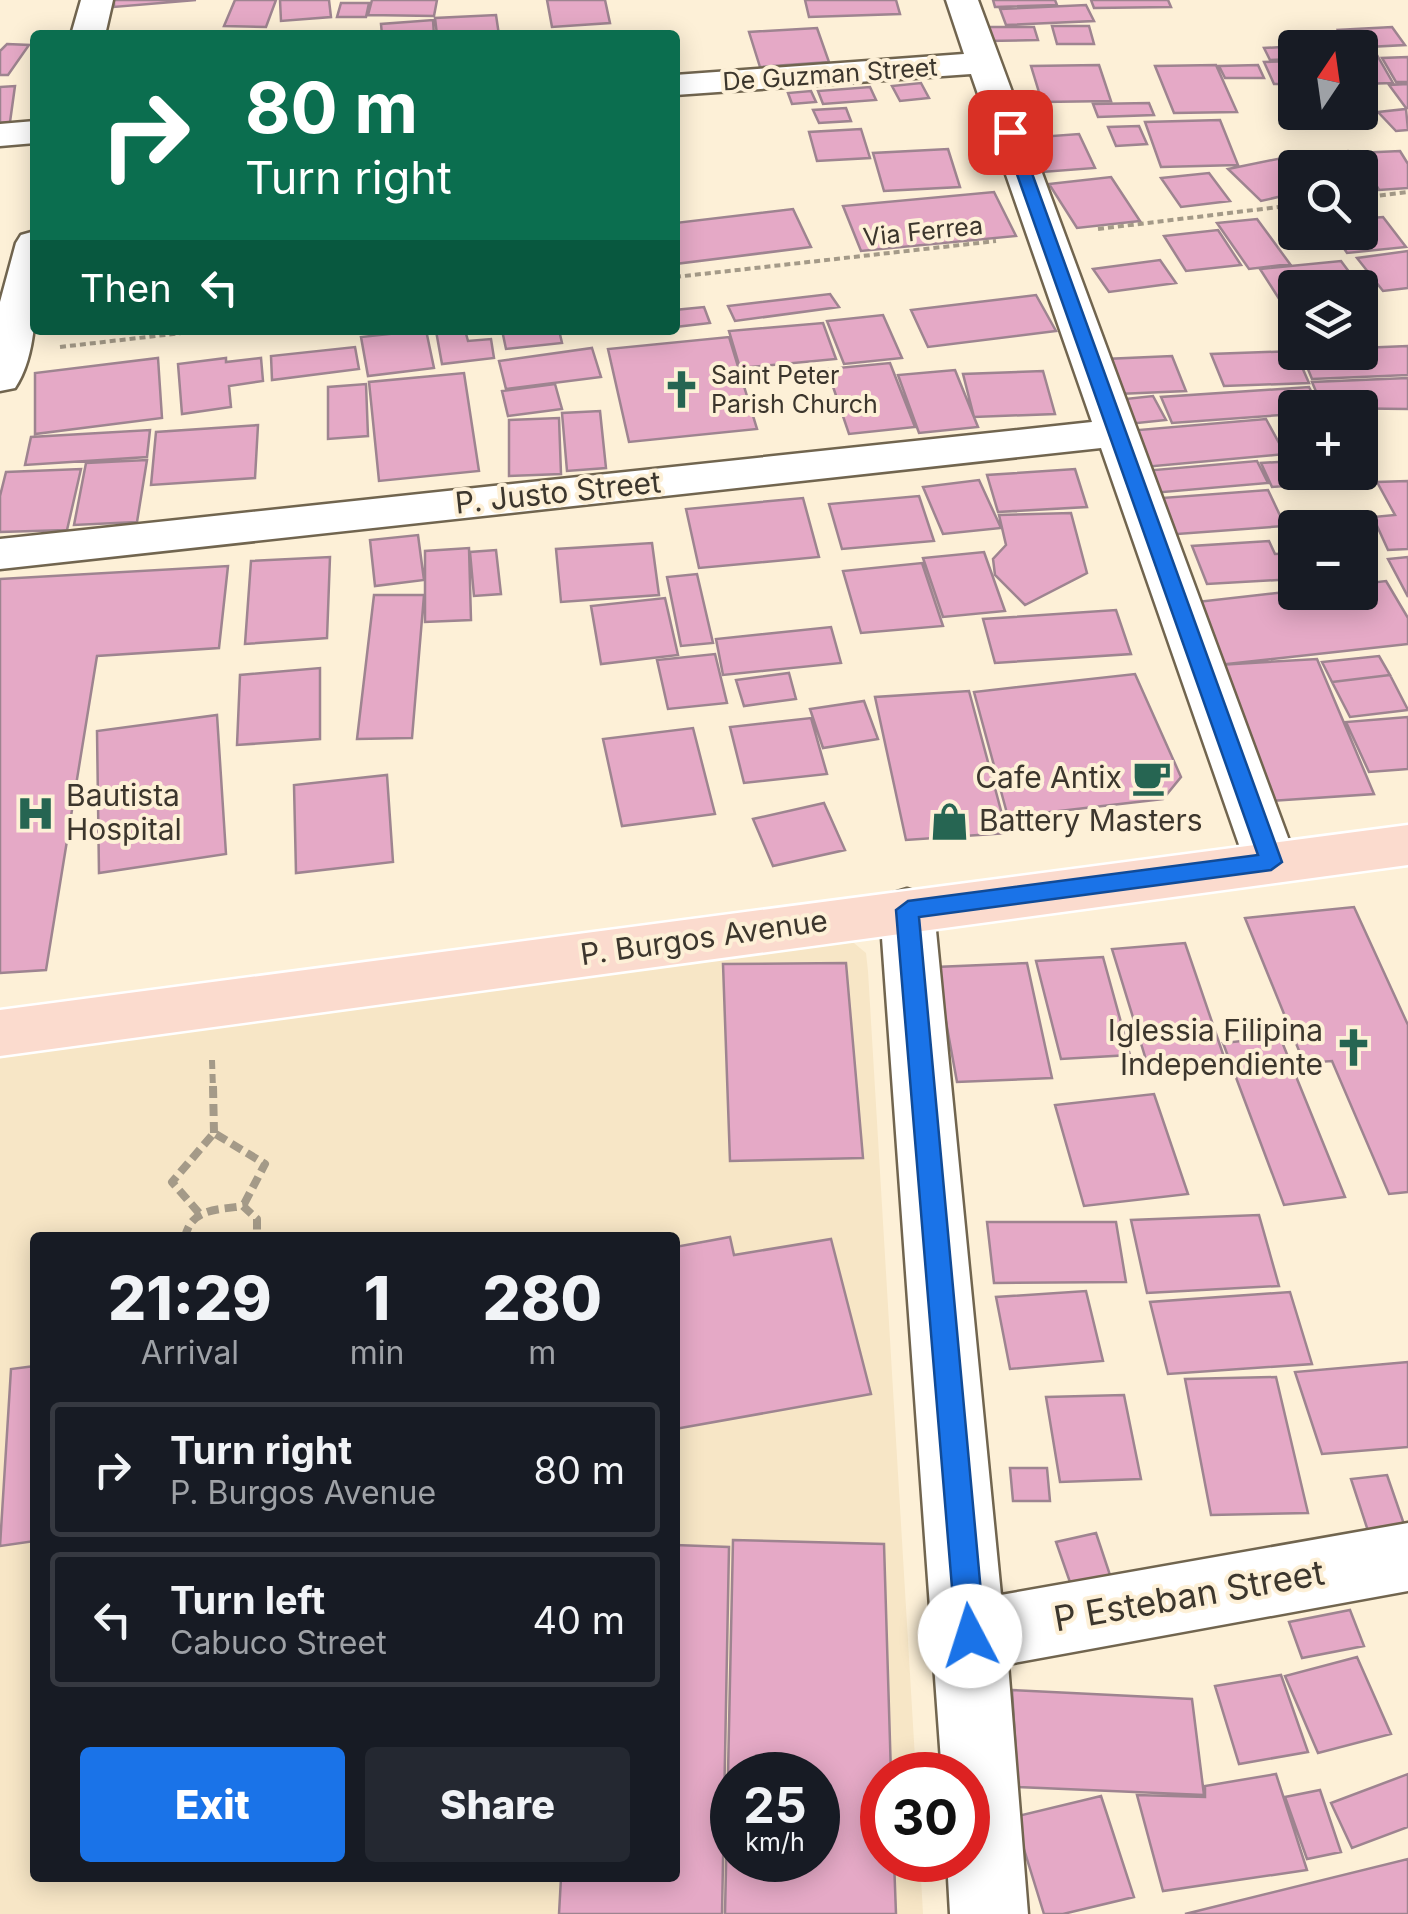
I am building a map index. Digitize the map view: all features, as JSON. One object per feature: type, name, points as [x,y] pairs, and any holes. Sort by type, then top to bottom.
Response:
[{"type":"main road","name":"P. Burgos Avenue","points":[[0,1033],[1408,845]]},
{"type":"street","points":[[89,30],[97,0]]},
{"type":"street","points":[[962,0],[1271,862]]},
{"type":"street","name":"De Guzman Street","points":[[680,86],[985,63]]},
{"type":"street","points":[[0,135],[30,132]]},
{"type":"street","points":[[4,366],[30,263]]},
{"type":"street","name":"P. Justo Street","points":[[0,554],[1115,433]]},
{"type":"street","points":[[908,910],[970,1636],[989,1914]]},
{"type":"street","name":"P Esteban Street","points":[[970,1636],[1408,1556]]},
{"type":"path","points":[[1378,196],[1408,192]]},
{"type":"path","name":"Via Ferrea","points":[[680,276],[1278,208]]},
{"type":"path","points":[[4,366],[180,335]]},
{"type":"path","points":[[199,1213],[172,1182],[214,1134],[210,1004]]},
{"type":"path","points":[[214,1134],[265,1164],[242,1206]]},
{"type":"path","points":[[186,1232],[199,1213],[242,1206]]},
{"type":"path","points":[[242,1206],[257,1219],[258,1232]]},
{"type":"shaded area","points":[[837,942],[854,943],[866,953],[915,1752],[860,1752],[860,1882],[921,1882],[923,1914],[0,1914],[0,1058]]},
{"type":"building","points":[[114,0],[196,0],[114,7]]},
{"type":"building","points":[[235,0],[276,0],[266,27],[224,26]]},
{"type":"building","points":[[280,0],[329,0],[331,17],[281,21]]},
{"type":"building","points":[[372,0],[437,0],[434,16],[368,15]]},
{"type":"building","points":[[547,0],[605,0],[610,23],[552,27]]},
{"type":"building","points":[[805,0],[896,0],[900,14],[809,17]]},
{"type":"building","points":[[993,0],[1055,0],[1057,5],[995,7]]},
{"type":"building","points":[[1091,0],[1168,0],[1171,7],[1094,8]]},
{"type":"building","points":[[341,3],[369,3],[366,17],[337,17]]},
{"type":"building","points":[[1086,5],[1094,21],[1006,25],[1000,9]]},
{"type":"building","points":[[496,15],[498,30],[436,30],[435,18]]},
{"type":"building","points":[[433,20],[434,30],[382,30],[381,24]]},
{"type":"building","points":[[1052,26],[1089,26],[1094,44],[1057,44]]},
{"type":"building","points":[[982,27],[1034,27],[1038,40],[985,41]]},
{"type":"building","points":[[1392,27],[1405,45],[1378,46],[1378,30],[1338,30]]},
{"type":"building","points":[[817,28],[829,62],[760,67],[749,32]]},
{"type":"building","points":[[7,44],[29,45],[8,75],[0,75],[0,51]]},
{"type":"building","points":[[1278,47],[1278,60],[1270,60],[1264,48]]},
{"type":"building","points":[[1378,57],[1393,83],[1378,83]]},
{"type":"building","points":[[1408,57],[1408,82],[1396,82],[1382,58]]},
{"type":"building","points":[[1264,62],[1278,62],[1278,84],[1274,84]]},
{"type":"building","points":[[1099,65],[1111,101],[1042,102],[1031,66]]},
{"type":"building","points":[[1216,65],[1237,112],[1174,113],[1155,66]]},
{"type":"building","points":[[1258,65],[1264,78],[1225,78],[1219,66]]},
{"type":"building","points":[[921,83],[929,98],[900,101],[892,86]]},
{"type":"building","points":[[1408,84],[1408,108],[1406,108],[1389,85]]},
{"type":"building","points":[[15,86],[10,122],[0,123],[0,87]]},
{"type":"building","points":[[870,87],[876,100],[823,104],[818,91]]},
{"type":"building","points":[[811,91],[816,102],[792,104],[788,93]]},
{"type":"building","points":[[1149,103],[1154,115],[1098,117],[1093,104]]},
{"type":"building","points":[[846,108],[851,121],[819,123],[813,110]]},
{"type":"building","points":[[1406,109],[1408,130],[1396,131],[1378,112]]},
{"type":"building","points":[[1220,120],[1238,165],[1161,167],[1145,122]]},
{"type":"building","points":[[1139,126],[1147,144],[1116,146],[1108,127]]},
{"type":"building","points":[[861,129],[870,158],[817,161],[809,132]]},
{"type":"building","points":[[1079,134],[1095,168],[1042,172],[1025,138]]},
{"type":"building","points":[[948,149],[960,187],[884,191],[873,153]]},
{"type":"building","points":[[1400,151],[1408,164],[1408,188],[1379,190],[1378,152]]},
{"type":"building","points":[[1278,159],[1278,197],[1261,201],[1228,169]]},
{"type":"building","points":[[1209,173],[1230,201],[1181,207],[1161,178]]},
{"type":"building","points":[[1111,177],[1140,221],[1077,228],[1049,184]]},
{"type":"building","points":[[994,192],[1016,236],[861,251],[843,206]]},
{"type":"building","points":[[793,209],[811,247],[680,263],[680,222]]},
{"type":"building","points":[[1378,217],[1383,217],[1406,247],[1378,250]]},
{"type":"building","points":[[1257,219],[1290,264],[1249,269],[1217,223]]},
{"type":"building","points":[[1218,230],[1241,265],[1186,271],[1164,236]]},
{"type":"building","points":[[1408,251],[1408,288],[1383,291],[1378,285],[1378,270],[1366,270],[1357,258]]},
{"type":"building","points":[[1160,260],[1176,283],[1109,292],[1093,269]]},
{"type":"building","points":[[1341,261],[1348,270],[1278,270],[1278,297],[1260,269]]},
{"type":"building","points":[[830,294],[839,307],[735,321],[728,306]]},
{"type":"building","points":[[1036,295],[1056,331],[928,347],[911,310]]},
{"type":"building","points":[[704,307],[710,323],[680,326],[680,309]]},
{"type":"building","points":[[883,315],[902,358],[844,364],[827,321]]},
{"type":"building","points":[[823,323],[836,359],[740,368],[729,331]]},
{"type":"building","points":[[427,335],[434,368],[368,376],[361,337]]},
{"type":"building","points":[[437,335],[466,335],[468,341],[491,339],[494,358],[442,364]]},
{"type":"building","points":[[503,335],[560,335],[562,343],[506,349]]},
{"type":"building","name":"Saint Peter Parish Church","points":[[729,337],[757,429],[629,442],[608,349]]},
{"type":"building","points":[[1408,346],[1408,375],[1312,379],[1308,370],[1378,370],[1378,347]]},
{"type":"building","points":[[355,347],[359,369],[272,380],[271,356]]},
{"type":"building","points":[[592,348],[601,377],[506,389],[499,361]]},
{"type":"building","points":[[1278,352],[1278,370],[1303,370],[1309,383],[1224,386],[1211,354]]},
{"type":"building","points":[[1172,356],[1186,391],[1118,394],[1105,359]]},
{"type":"building","points":[[158,358],[162,418],[35,434],[35,373]]},
{"type":"building","points":[[226,358],[226,362],[261,358],[263,381],[229,386],[231,407],[182,414],[178,364]]},
{"type":"building","points":[[890,363],[915,427],[849,434],[827,369]]},
{"type":"building","points":[[955,370],[978,427],[919,433],[898,375]]},
{"type":"building","points":[[1043,371],[1055,414],[974,417],[963,374]]},
{"type":"building","points":[[464,373],[479,471],[379,481],[369,382]]},
{"type":"building","points":[[1408,378],[1408,409],[1378,409],[1378,390],[1315,390],[1312,382]]},
{"type":"building","points":[[366,384],[368,436],[328,439],[328,387]]},
{"type":"building","points":[[555,384],[562,409],[508,416],[502,391]]},
{"type":"building","points":[[1309,387],[1311,390],[1278,390],[1278,415],[1172,423],[1161,397]]},
{"type":"building","points":[[1153,396],[1166,420],[1128,424],[1116,400]]},
{"type":"building","points":[[600,411],[606,468],[567,471],[562,413]]},
{"type":"building","points":[[559,418],[561,474],[509,476],[509,420]]},
{"type":"building","points":[[1266,419],[1278,441],[1278,455],[1144,467],[1127,431]]},
{"type":"building","points":[[258,425],[255,478],[151,485],[156,432]]},
{"type":"building","points":[[150,430],[147,457],[25,465],[31,437]]},
{"type":"building","points":[[147,460],[137,522],[74,525],[86,463]]},
{"type":"building","points":[[1257,461],[1268,483],[1152,493],[1143,471]]},
{"type":"building","points":[[1278,462],[1278,487],[1272,487],[1261,463]]},
{"type":"building","points":[[81,469],[67,530],[0,532],[0,496],[6,472]]},
{"type":"building","points":[[1075,469],[1087,507],[998,512],[987,475]]},
{"type":"building","points":[[979,480],[1001,528],[943,534],[923,487]]},
{"type":"building","points":[[1408,481],[1408,549],[1388,550],[1378,528],[1378,517],[1395,515],[1378,482]]},
{"type":"building","points":[[1268,490],[1278,511],[1278,527],[1164,535],[1148,499]]},
{"type":"building","points":[[919,496],[934,541],[842,549],[829,504]]},
{"type":"building","points":[[803,498],[819,557],[699,568],[686,509]]},
{"type":"building","points":[[1071,513],[1087,573],[1025,605],[995,575],[993,559],[1006,545],[999,515]]},
{"type":"building","points":[[418,535],[424,580],[375,586],[370,540]]},
{"type":"building","points":[[1269,541],[1278,554],[1278,580],[1207,584],[1192,546]]},
{"type":"building","points":[[652,543],[659,595],[561,602],[556,549]]},
{"type":"building","points":[[469,548],[471,620],[425,622],[425,551]]},
{"type":"building","points":[[496,550],[501,594],[474,596],[470,552]]},
{"type":"building","points":[[984,552],[1005,611],[943,617],[923,558]]},
{"type":"building","points":[[330,557],[327,638],[245,644],[251,561]]},
{"type":"building","points":[[1408,557],[1408,597],[1388,559]]},
{"type":"building","points":[[922,563],[943,626],[861,633],[843,571]]},
{"type":"building","name":"Bautista Hospital","points":[[228,566],[219,648],[97,656],[46,970],[0,973],[0,579]]},
{"type":"building","points":[[697,574],[713,643],[681,646],[667,577]]},
{"type":"building","points":[[1386,581],[1408,618],[1408,644],[1218,665],[1188,603],[1278,593],[1278,610],[1378,610],[1378,582]]},
{"type":"building","points":[[374,595],[424,595],[412,738],[357,739]]},
{"type":"building","points":[[665,598],[678,655],[601,664],[591,606]]},
{"type":"building","points":[[1116,610],[1131,654],[995,663],[983,619]]},
{"type":"building","points":[[831,627],[841,663],[723,675],[716,639]]},
{"type":"building","points":[[715,654],[727,703],[668,709],[657,660]]},
{"type":"building","points":[[1379,656],[1390,675],[1332,682],[1322,662]]},
{"type":"building","points":[[1317,659],[1374,794],[1270,801],[1218,665]]},
{"type":"building","points":[[320,668],[320,739],[237,745],[240,675]]},
{"type":"building","points":[[789,673],[796,699],[744,706],[736,680]]},
{"type":"building","points":[[1135,674],[1181,777],[1163,799],[1008,817],[974,692]]},
{"type":"building","points":[[1390,675],[1408,710],[1350,717],[1332,682]]},
{"type":"building","points":[[969,691],[1007,833],[906,840],[875,697]]},
{"type":"building","points":[[864,701],[878,739],[823,748],[810,709]]},
{"type":"building","points":[[217,715],[226,854],[99,873],[97,731]]},
{"type":"building","points":[[1408,717],[1408,769],[1369,772],[1346,722]]},
{"type":"building","points":[[811,718],[827,774],[744,783],[730,727]]},
{"type":"building","points":[[693,728],[715,814],[622,826],[603,739]]},
{"type":"building","points":[[387,775],[393,862],[296,873],[294,785]]},
{"type":"building","points":[[824,803],[845,850],[773,866],[753,819]]},
{"type":"building","name":"Iglessia Filipina Independiente","points":[[1354,907],[1408,1025],[1408,1192],[1389,1194],[1332,1061],[1304,1063],[1245,918]]},
{"type":"building","points":[[1185,943],[1224,1057],[1147,1063],[1112,949]]},
{"type":"building","points":[[1103,957],[1130,1055],[1061,1059],[1036,961]]},
{"type":"building","points":[[846,963],[863,1158],[730,1161],[723,964]]},
{"type":"building","points":[[1027,963],[1052,1078],[957,1082],[936,967]]},
{"type":"building","points":[[1280,1037],[1345,1197],[1284,1205],[1223,1043]]},
{"type":"building","points":[[1154,1094],[1188,1194],[1084,1206],[1055,1105]]},
{"type":"building","points":[[1259,1215],[1279,1286],[1147,1293],[1131,1220]]},
{"type":"building","points":[[987,1222],[1116,1222],[1126,1282],[994,1283]]},
{"type":"building","points":[[730,1237],[734,1255],[831,1239],[871,1394],[680,1428],[680,1246]]},
{"type":"building","points":[[1086,1291],[1103,1361],[1010,1369],[996,1297]]},
{"type":"building","points":[[1290,1292],[1312,1364],[1168,1374],[1150,1302]]},
{"type":"building","points":[[1408,1362],[1408,1447],[1322,1454],[1295,1372]]},
{"type":"building","points":[[30,1367],[30,1542],[0,1546],[11,1369]]},
{"type":"building","points":[[1276,1377],[1308,1513],[1211,1515],[1185,1379]]},
{"type":"building","points":[[1124,1395],[1141,1479],[1060,1482],[1046,1397]]},
{"type":"building","points":[[1010,1468],[1047,1468],[1050,1501],[1013,1501]]},
{"type":"building","points":[[1387,1475],[1406,1530],[1369,1534],[1351,1479]]},
{"type":"building","points":[[1096,1533],[1111,1578],[1071,1585],[1056,1542]]},
{"type":"building","points":[[733,1540],[884,1544],[890,1752],[860,1752],[860,1882],[895,1882],[896,1914],[725,1914],[726,1882],[840,1882],[840,1752],[728,1752]]},
{"type":"building","points":[[680,1545],[729,1547],[725,1752],[710,1752],[710,1882],[723,1882],[722,1914],[559,1914],[561,1882],[680,1882]]},
{"type":"building","points":[[1350,1610],[1364,1646],[1302,1658],[1289,1622]]},
{"type":"building","points":[[1357,1657],[1391,1734],[1318,1753],[1285,1676]]},
{"type":"building","points":[[1281,1675],[1308,1752],[1239,1764],[1215,1686]]},
{"type":"building","points":[[1012,1690],[1192,1699],[1204,1795],[1018,1787]]},
{"type":"building","points":[[1276,1774],[1307,1870],[1163,1891],[1137,1795],[1205,1797],[1205,1786]]},
{"type":"building","points":[[1408,1774],[1408,1827],[1352,1848],[1331,1803]]},
{"type":"building","points":[[1320,1790],[1341,1852],[1307,1859],[1285,1797]]},
{"type":"building","points":[[1101,1796],[1134,1897],[1063,1914],[1044,1914],[1014,1817]]},
{"type":"building","points":[[1408,1859],[1408,1914],[1185,1914]]},
{"type":"place","name":"Saint Peter Parish Church","points":[[681,389]]},
{"type":"place","name":"Cafe Antix","points":[[1152,778]]},
{"type":"place","name":"Bautista Hospital","points":[[36,813]]},
{"type":"place","name":"Battery Masters","points":[[949,821]]},
{"type":"place","name":"Iglessia Filipina Independiente","points":[[1353,1048]]},
{"type":"route","points":[[970,1636],[908,910],[1271,862],[1010,132]]}]
